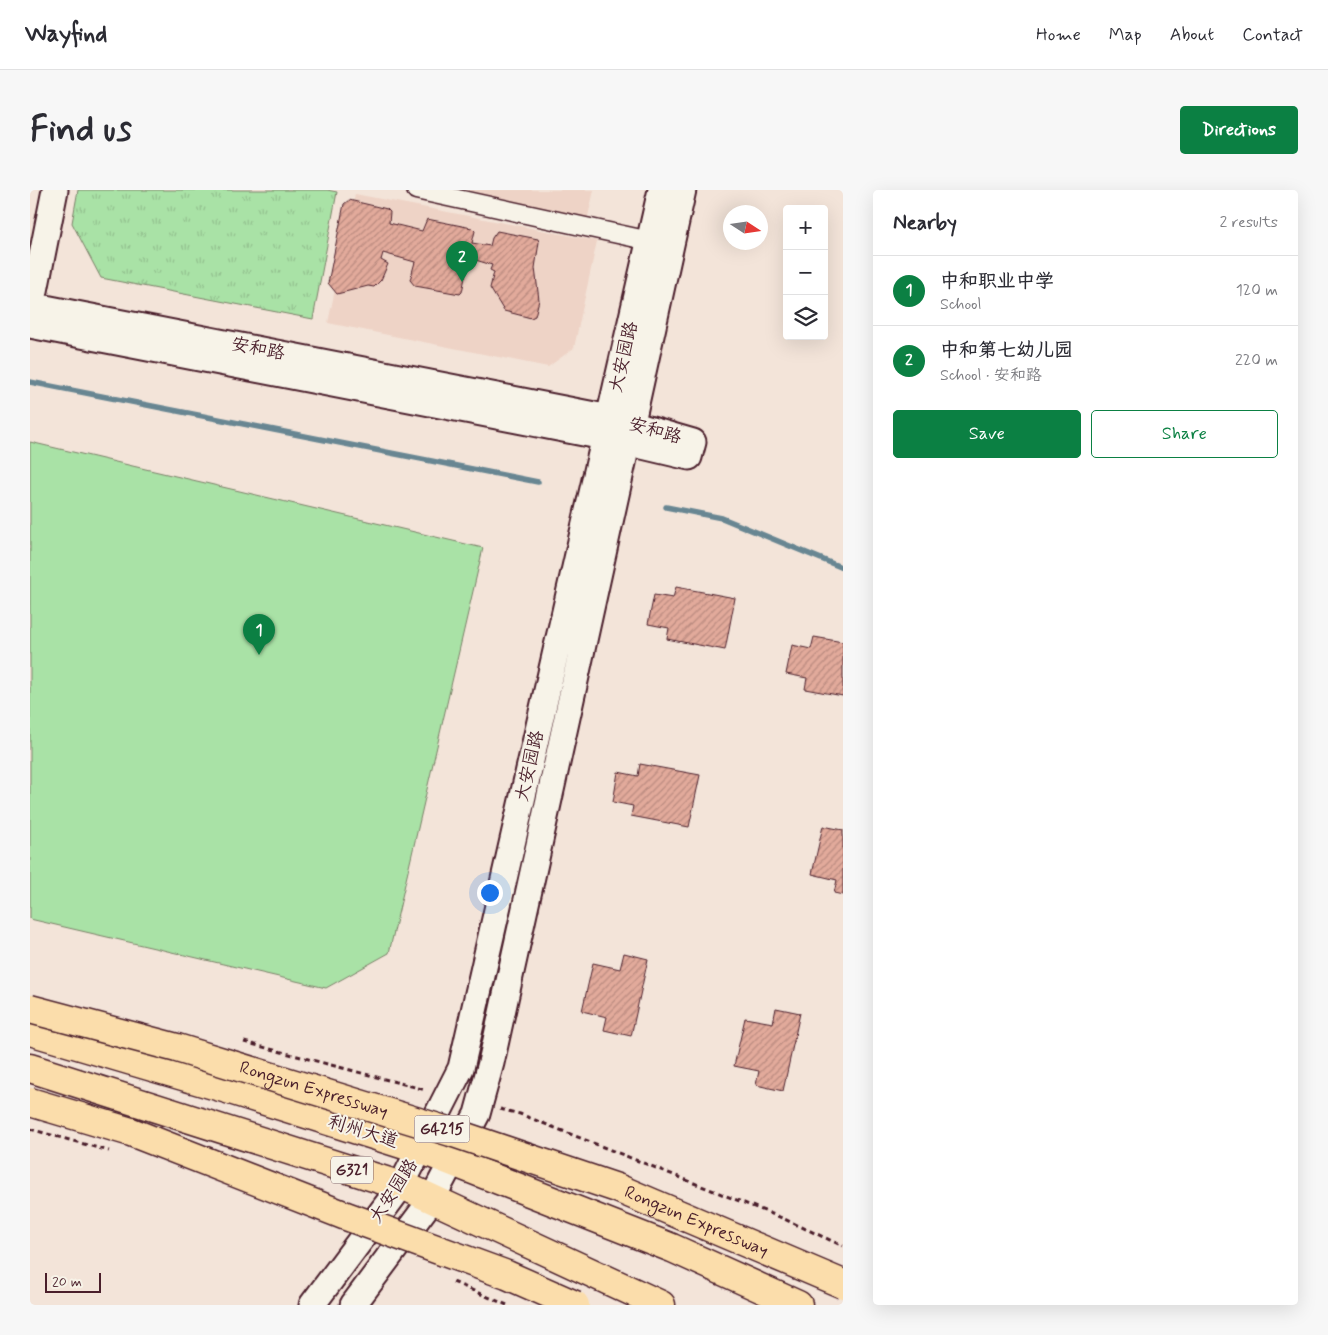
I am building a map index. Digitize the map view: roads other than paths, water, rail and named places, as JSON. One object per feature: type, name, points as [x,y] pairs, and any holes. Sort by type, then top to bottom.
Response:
[{"type":"highway","name":"Rongzun Expressway","points":[[30,1009],[187,1051],[451,1132],[599,1181],[843,1284]]},
{"type":"highway","name":"利州大道","points":[[30,1031],[420,1149],[672,1248],[798,1305]]},
{"type":"highway","name":"G321","points":[[30,1068],[401,1186],[662,1305]]},
{"type":"highway","points":[[30,1102],[131,1132],[346,1216],[508,1275],[576,1305]]},
{"type":"street","points":[[31,313],[55,190]]},
{"type":"street","points":[[416,190],[650,241]]},
{"type":"street","name":"大安园路","points":[[312,1305],[401,1186],[462,1068],[618,430],[650,241],[661,190]]},
{"type":"street","points":[[353,1305],[432,1199],[478,1114],[491,1062],[618,430],[683,190]]},
{"type":"street","name":"安和路","points":[[31,313],[618,430]]},
{"type":"waterway","points":[[30,382],[538,482]]},
{"type":"waterway","points":[[666,507],[722,518],[843,568]]},
{"type":"place","name":"中和第七幼儿园","points":[[462,282]]},
{"type":"place","name":"中和职业中学","points":[[259,655]]}]
